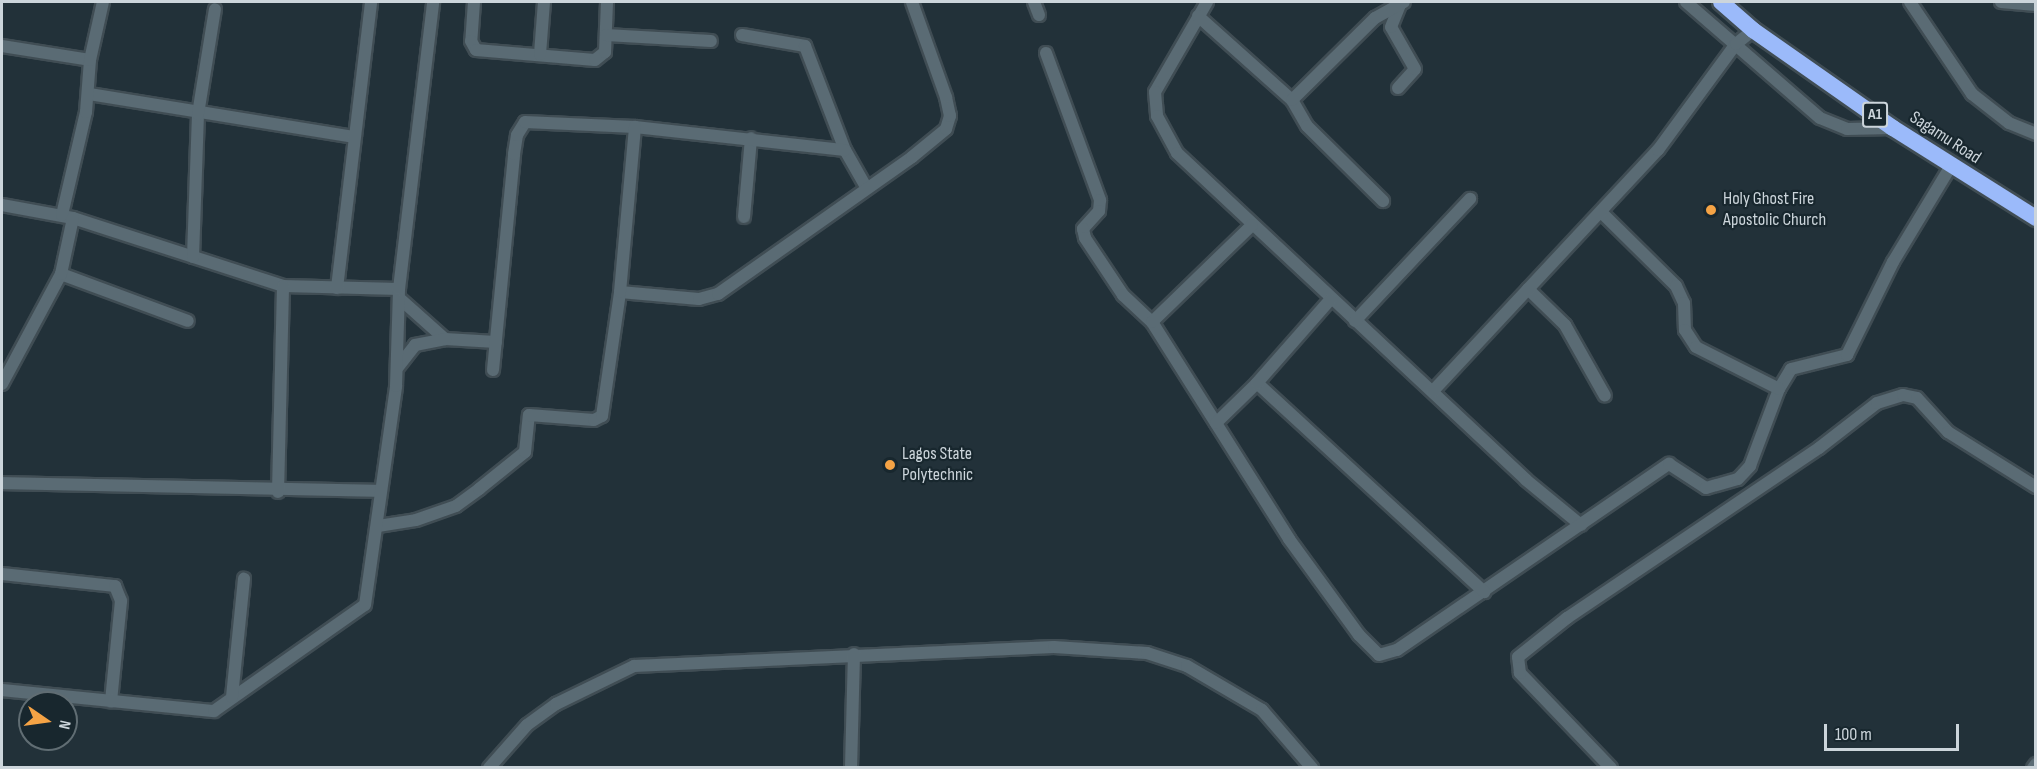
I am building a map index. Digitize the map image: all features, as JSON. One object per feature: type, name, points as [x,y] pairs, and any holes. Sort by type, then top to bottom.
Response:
[{"type":"highway","name":"Sagamu Road","points":[[1721,2],[1753,30],[1893,128],[2036,218]]},
{"type":"street","points":[[2,384],[61,274],[67,216],[89,94],[90,60],[103,2]]},
{"type":"street","points":[[337,288],[372,2]]},
{"type":"street","points":[[2,690],[205,712],[232,697],[365,605],[378,526],[380,491],[397,368],[399,294],[433,2]]},
{"type":"street","points":[[474,2],[471,41],[476,50],[602,58],[606,35],[607,2]]},
{"type":"street","points":[[540,54],[544,2]]},
{"type":"street","points":[[620,292],[708,298],[912,157],[950,123],[946,97],[912,2]]},
{"type":"street","points":[[1034,2],[1039,15]]},
{"type":"street","points":[[1208,2],[1157,83],[1157,116],[1177,153],[1330,300],[1433,391],[1526,480],[1581,525]]},
{"type":"street","points":[[1686,2],[1820,118],[1847,129],[1893,128]]},
{"type":"street","points":[[1910,2],[1972,94],[1996,114],[2034,133],[2036,147]]},
{"type":"street","points":[[2001,2],[2036,5]]},
{"type":"street","points":[[1292,100],[1375,18],[1402,3]]},
{"type":"street","points":[[1398,88],[1415,69],[1391,27],[1402,3]]},
{"type":"street","points":[[193,256],[198,114],[215,9]]},
{"type":"street","points":[[1198,16],[1292,100],[1307,126],[1383,201]]},
{"type":"street","points":[[1433,391],[1658,150],[1737,44],[1753,30]]},
{"type":"street","points":[[742,34],[800,42],[805,46],[845,150],[867,187]]},
{"type":"street","points":[[606,35],[711,42]]},
{"type":"street","points":[[2,46],[90,60]]},
{"type":"street","points":[[1046,52],[1100,200],[1098,211],[1085,224],[1083,233],[1109,278],[1152,322],[1289,539],[1359,635],[1379,655],[1397,650],[1669,464],[1706,488],[1737,479],[1750,466],[1779,388],[1791,369],[1847,355],[1893,262],[1951,166]]},
{"type":"street","points":[[89,94],[198,114],[354,137]]},
{"type":"street","points":[[492,370],[514,154],[520,127],[533,120],[635,127],[845,150]]},
{"type":"street","points":[[378,526],[417,520],[456,506],[525,452],[529,415],[594,420],[602,416],[620,292],[635,127]]},
{"type":"street","points":[[744,217],[751,138]]},
{"type":"street","points":[[1355,321],[1470,199]]},
{"type":"street","points":[[2,205],[67,216],[283,286],[399,294],[445,339]]},
{"type":"street","points":[[1601,212],[1676,286],[1684,303],[1685,330],[1696,346],[1779,388]]},
{"type":"street","points":[[1152,322],[1252,225]]},
{"type":"street","points":[[61,274],[188,321]]},
{"type":"street","points":[[278,492],[283,286]]},
{"type":"street","points":[[1528,289],[1565,325],[1605,396]]},
{"type":"street","points":[[1216,423],[1257,383],[1330,300]]},
{"type":"street","points":[[397,368],[415,345],[445,339],[496,342]]},
{"type":"street","points":[[1257,383],[1484,592]]},
{"type":"street","points":[[1611,768],[1520,674],[1518,657],[1567,618],[1819,448],[1877,403],[1904,395],[1917,398],[1948,432],[2036,487]]},
{"type":"street","points":[[2,483],[278,492],[380,491]]},
{"type":"street","points":[[2,574],[115,586],[121,601],[111,702]]},
{"type":"street","points":[[232,697],[244,579]]},
{"type":"street","points":[[489,768],[527,725],[555,704],[634,666],[854,654],[1054,647],[1147,654],[1187,666],[1262,710],[1312,768]]},
{"type":"street","points":[[851,768],[854,654]]},
{"type":"place","name":"Holy Ghost Fire Apostolic Church","points":[[1711,210]]},
{"type":"place","name":"Lagos State Polytechnic","points":[[890,465]]}]
